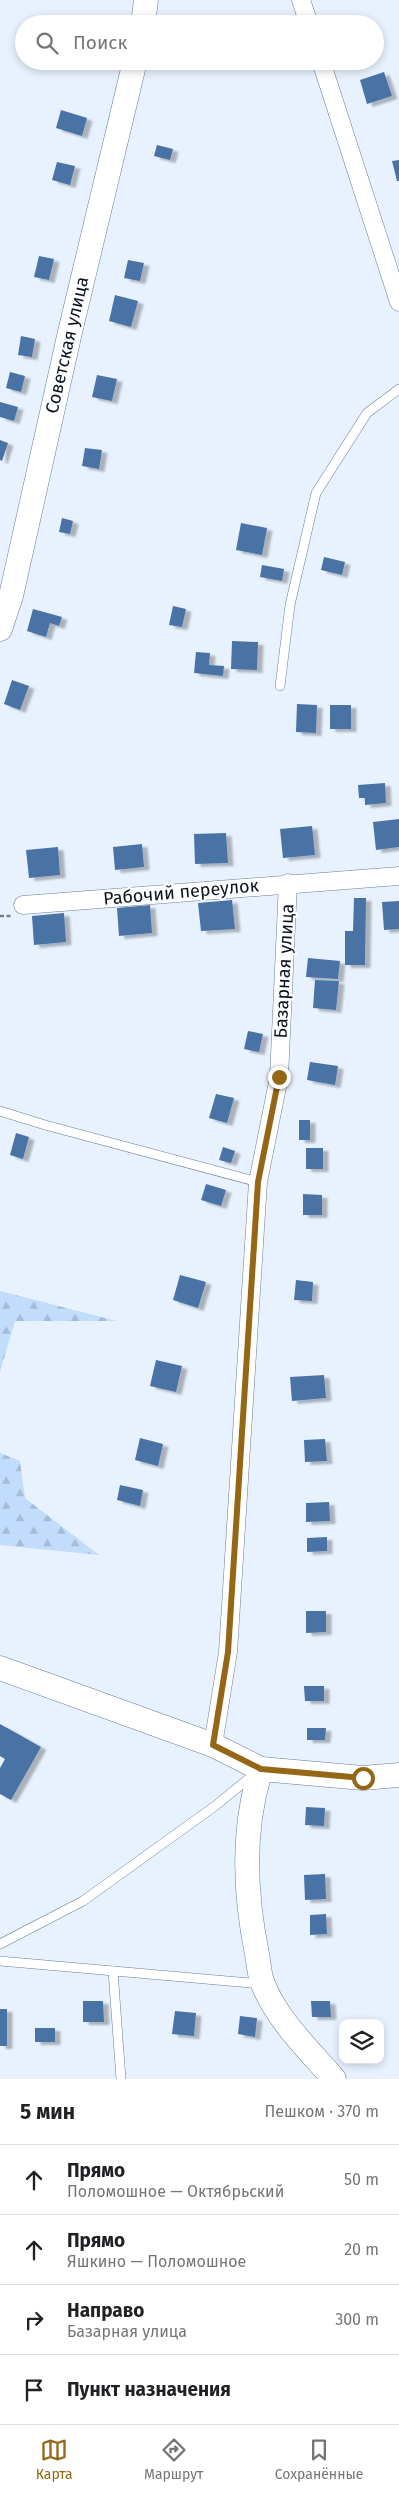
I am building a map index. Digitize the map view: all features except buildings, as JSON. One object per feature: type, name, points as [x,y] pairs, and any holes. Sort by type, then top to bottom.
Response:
[{"type":"street","points":[[144,15],[146,0]]},
{"type":"street","points":[[301,0],[305,15]]},
{"type":"street","name":"Советская улица","points":[[0,629],[11,596],[70,332],[133,70]]},
{"type":"street","points":[[324,70],[399,302]]},
{"type":"street","name":"Рабочий переулок","points":[[23,905],[288,883],[399,876]]},
{"type":"street","name":"Базарная улица","points":[[213,1745],[228,1652],[258,1182],[279,1077],[288,883]]},
{"type":"street","points":[[0,1668],[213,1745],[261,1769],[363,1778],[399,1775]]},
{"type":"street","points":[[261,1769],[255,1787],[250,1824],[247,1884],[253,1935],[263,1984],[276,2009],[334,2079]]},
{"type":"lane","points":[[280,686],[290,605],[316,493],[367,413],[399,389]]},
{"type":"lane","points":[[0,1110],[45,1125],[258,1182]]},
{"type":"lane","points":[[0,1944],[83,1901],[215,1806],[261,1769]]},
{"type":"lane","points":[[0,1962],[263,1984]]},
{"type":"lane","points":[[113,1971],[121,2079]]},
{"type":"green space","points":[[0,1291],[117,1321],[15,1321],[0,1372]]},
{"type":"green space","points":[[0,1453],[20,1461],[25,1498],[99,1555],[0,1545]]},
{"type":"route","points":[[279,1077],[258,1182],[228,1652],[213,1745],[261,1769],[363,1778]]}]
